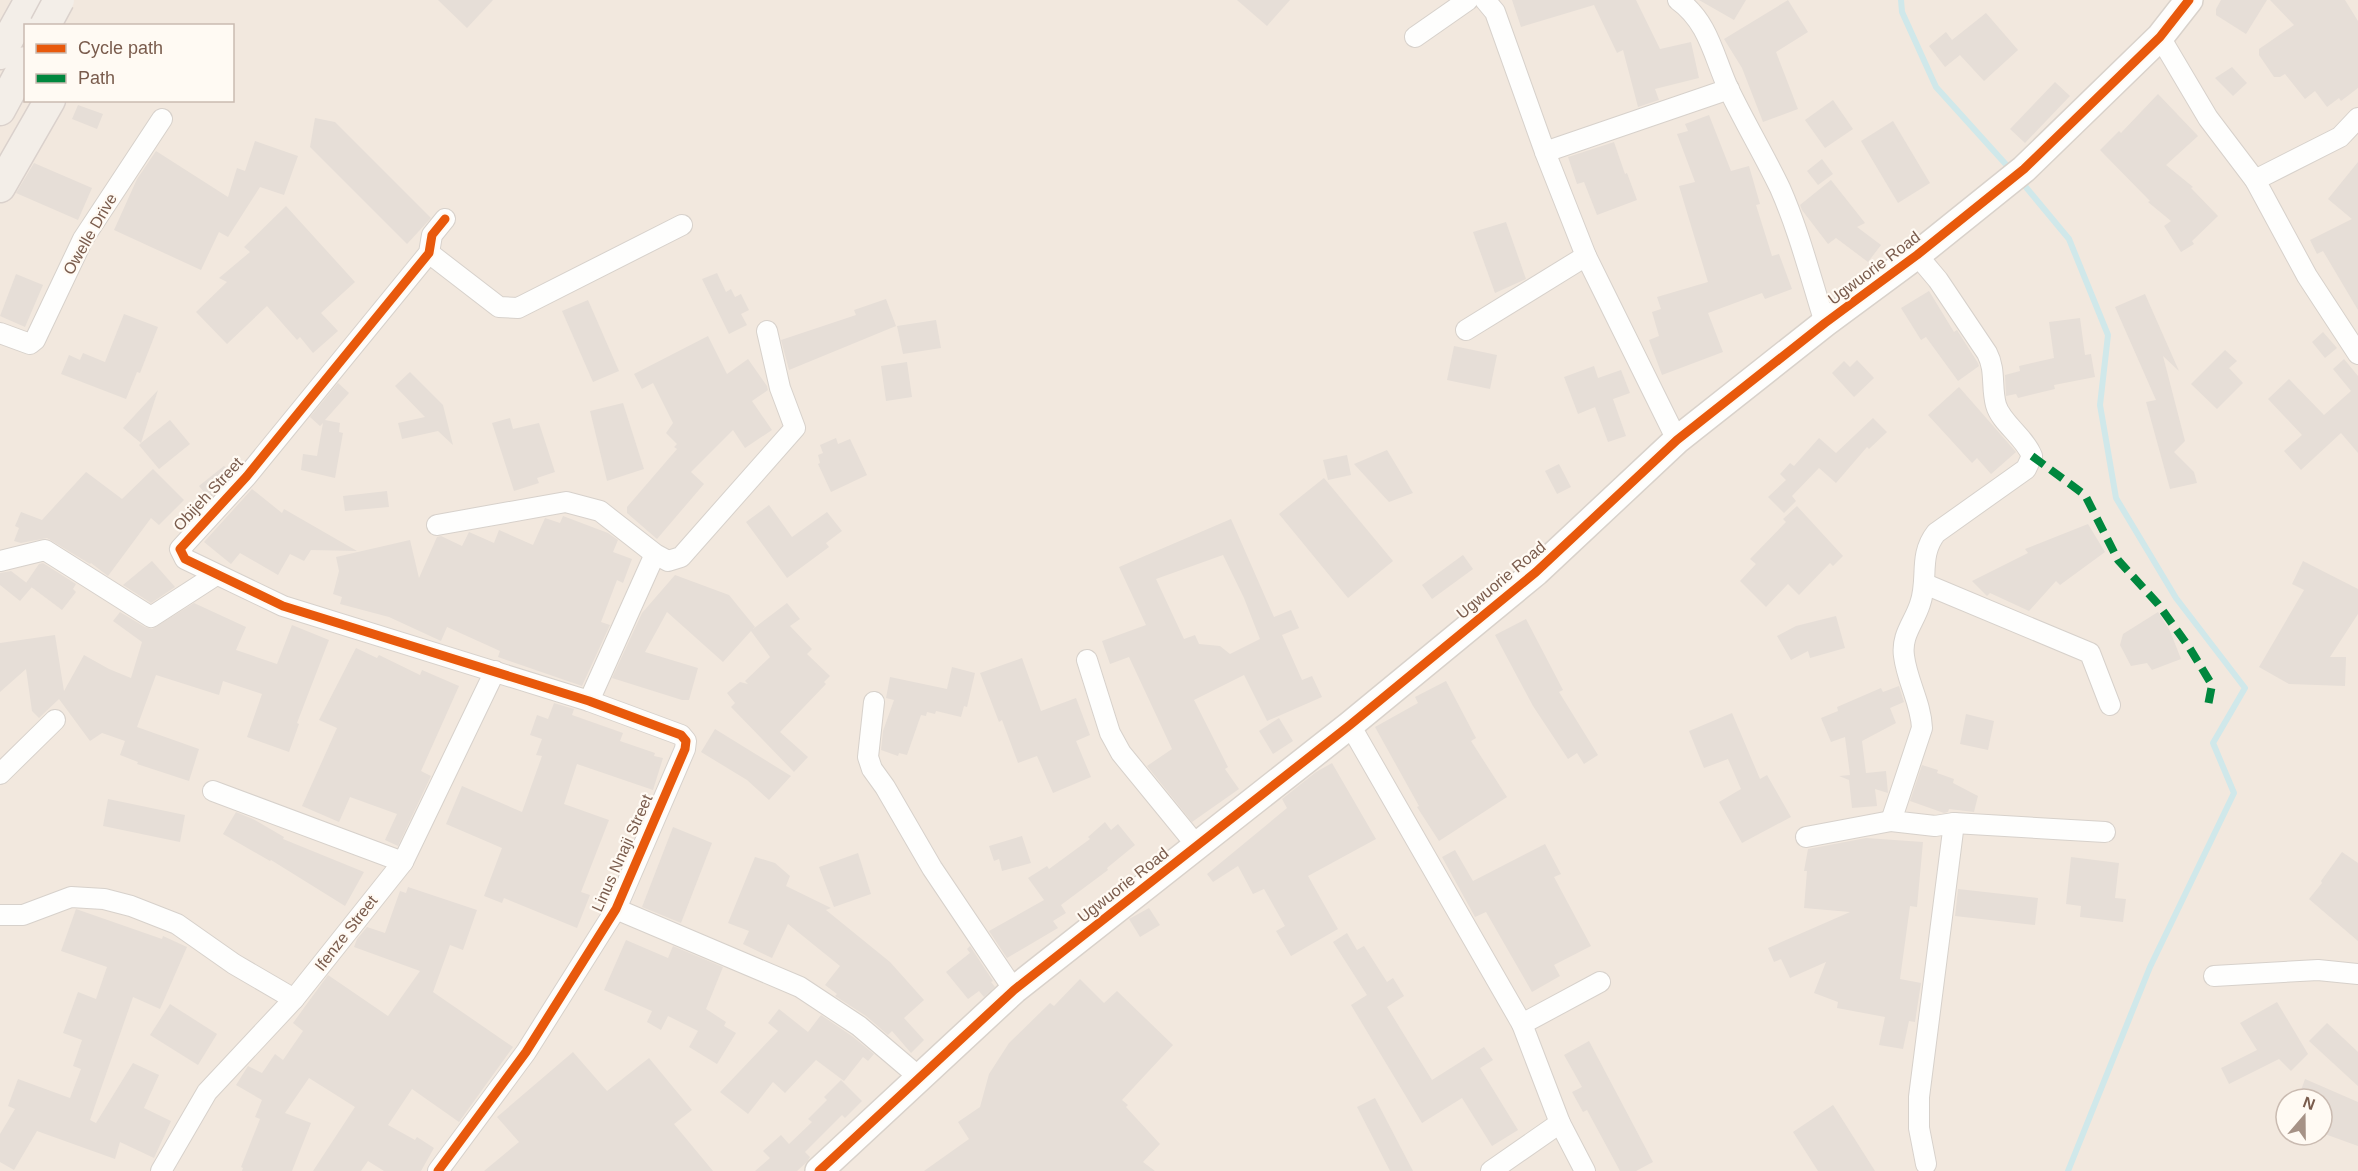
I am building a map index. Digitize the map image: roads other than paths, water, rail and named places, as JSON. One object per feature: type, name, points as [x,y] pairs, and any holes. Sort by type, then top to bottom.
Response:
[{"type":"main road","points":[[0,54],[30,0]]},
{"type":"main road","points":[[40,0],[65,24]]},
{"type":"main road","points":[[46,24],[59,0]]},
{"type":"main road","points":[[68,24],[79,0]]},
{"type":"main road","points":[[0,110],[24,67]]},
{"type":"main road","points":[[0,148],[25,102]]},
{"type":"main road","points":[[0,188],[49,102]]},
{"type":"street","points":[[1415,37],[1468,0]]},
{"type":"street","points":[[1485,0],[1495,12],[1545,152],[1586,256],[1677,440]]},
{"type":"street","points":[[1678,0],[1695,14],[1708,35],[1729,89],[1780,189],[1795,227],[1825,323]]},
{"type":"street","name":"Ugwuorie Road","points":[[819,1171],[1014,990],[1350,725],[1536,572],[1677,440],[2015,177],[2160,38],[2189,0]]},
{"type":"street","points":[[2160,38],[2208,118],[2255,180],[2307,276],[2358,354]]},
{"type":"street","points":[[1545,152],[1729,89]]},
{"type":"street","points":[[2255,180],[2340,137],[2358,118]]},
{"type":"street","name":"Owelle Drive","points":[[0,333],[30,344],[35,340],[83,239],[162,119]]},
{"type":"street","name":"Obijeh Street","points":[[445,219],[432,235],[429,253],[247,476],[180,549],[185,559],[283,606],[495,671]]},
{"type":"street","points":[[429,253],[499,307],[518,308],[682,225]]},
{"type":"street","points":[[1891,820],[1922,728],[1922,714],[1904,658],[1904,639],[1921,604],[1928,543],[1936,533],[2026,470],[2032,456],[2027,443],[2003,417],[1996,405],[1993,364],[1988,353],[1938,280],[1917,255]]},
{"type":"street","points":[[1466,330],[1586,256]]},
{"type":"street","points":[[436,525],[566,502],[600,511],[655,554],[668,561],[681,557],[795,428],[780,388],[767,331]]},
{"type":"street","points":[[0,561],[45,550],[151,617],[216,574]]},
{"type":"street","points":[[589,701],[655,554]]},
{"type":"street","points":[[1924,584],[2090,653],[2110,705]]},
{"type":"street","points":[[1087,660],[1110,733],[1121,753],[1197,846]]},
{"type":"street","name":"Linus Nnaji Street","points":[[442,1170],[526,1052],[616,909],[686,749],[686,741],[681,735],[589,701],[495,671]]},
{"type":"street","name":"Ifenze Street","points":[[161,1171],[207,1092],[294,999],[403,862],[495,671]]},
{"type":"street","points":[[874,702],[868,757],[872,769],[932,868],[1014,990]]},
{"type":"street","points":[[0,774],[55,720]]},
{"type":"street","points":[[1350,725],[1522,1024],[1560,1123],[1585,1171]]},
{"type":"street","points":[[213,791],[403,862]]},
{"type":"street","points":[[1806,837],[1891,820],[1935,826],[1954,823],[2105,832]]},
{"type":"street","points":[[1926,1164],[1919,1128],[1919,1097],[1954,823]]},
{"type":"street","points":[[0,915],[23,915],[71,897],[104,899],[131,906],[177,924],[234,964],[294,999]]},
{"type":"street","points":[[616,909],[800,987],[859,1026],[919,1077]]},
{"type":"street","points":[[2214,976],[2318,970],[2358,974]]},
{"type":"street","points":[[1522,1024],[1600,982]]},
{"type":"street","points":[[1491,1171],[1560,1123]]},
{"type":"waterway","points":[[1901,0],[1902,12],[1936,87],[2011,170]]},
{"type":"waterway","points":[[2020,180],[2069,239],[2108,335],[2100,405],[2116,498],[2176,598],[2245,688],[2213,743],[2234,793],[2150,967],[2068,1171]]}]
